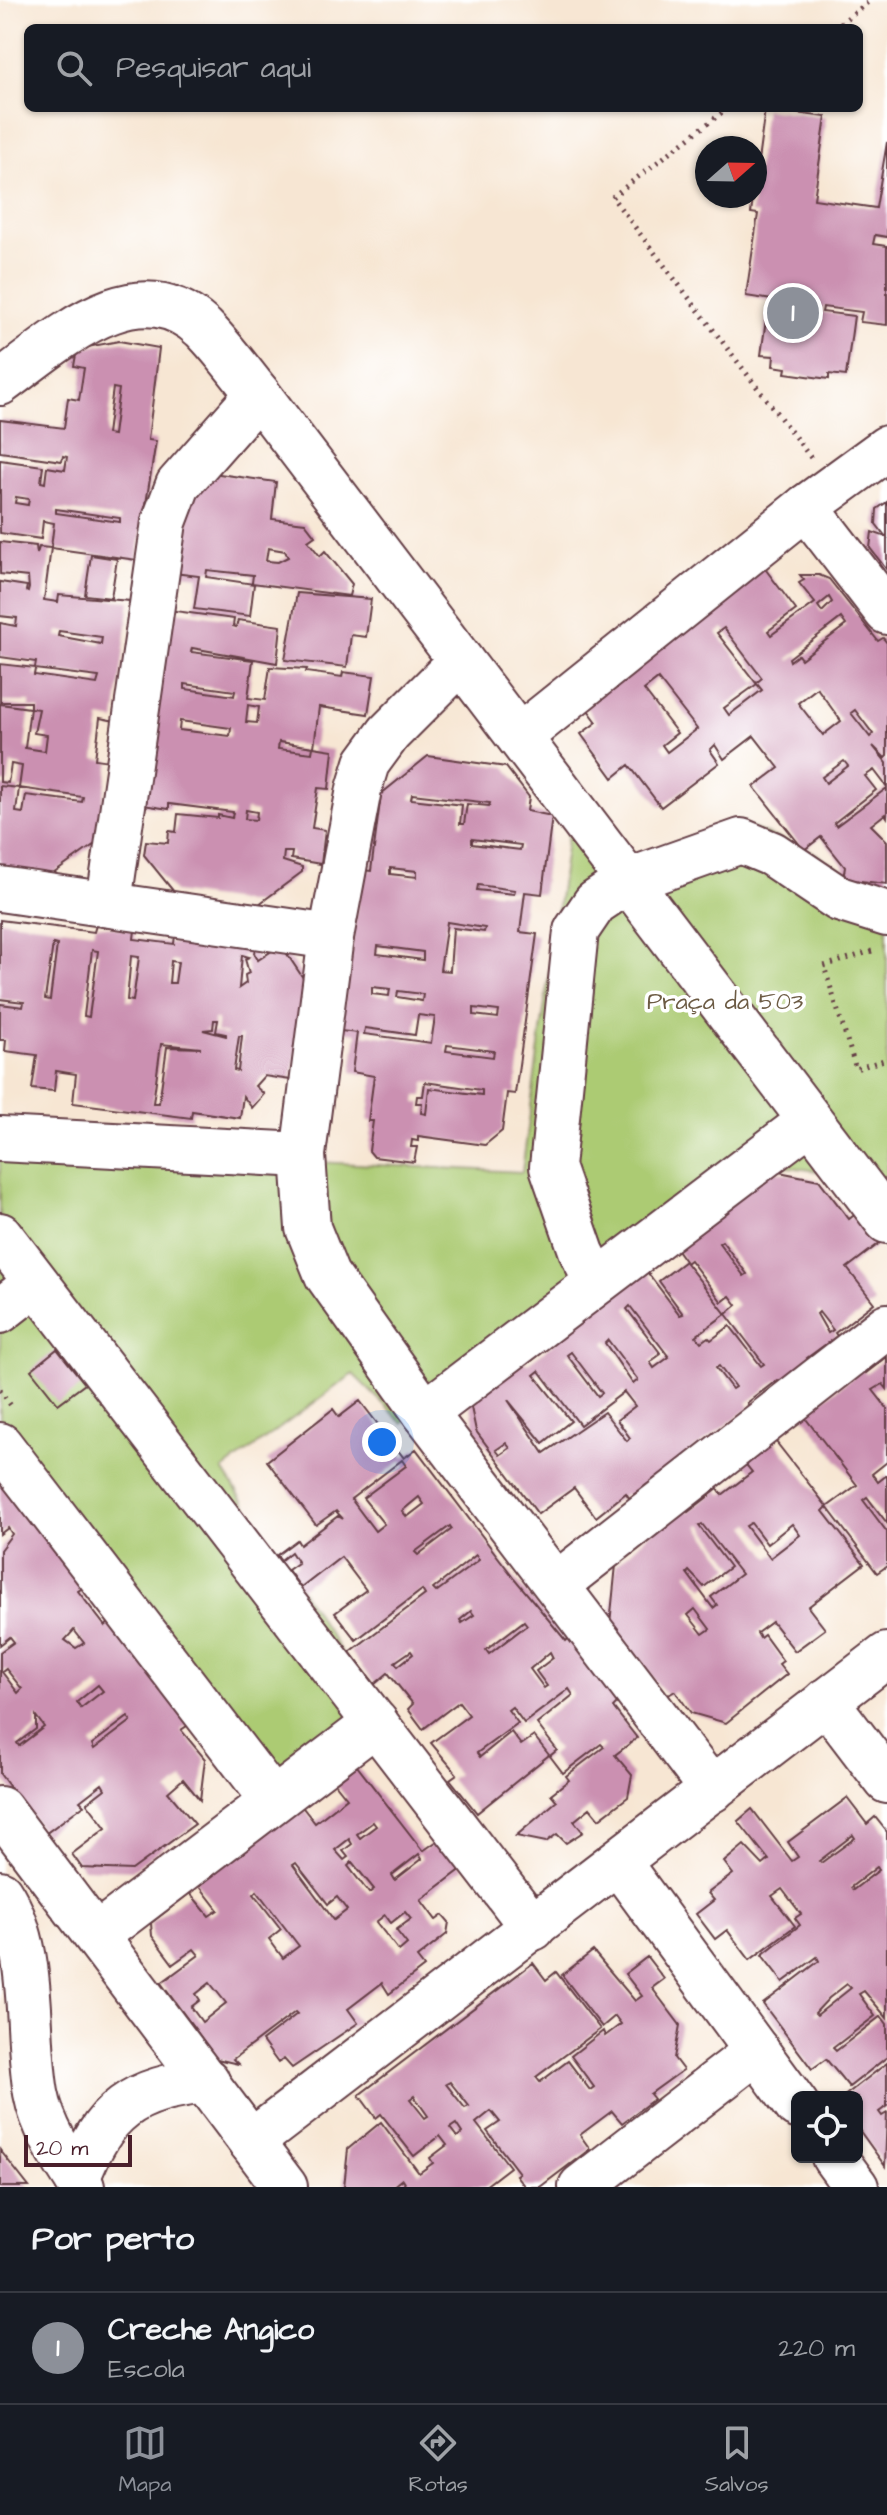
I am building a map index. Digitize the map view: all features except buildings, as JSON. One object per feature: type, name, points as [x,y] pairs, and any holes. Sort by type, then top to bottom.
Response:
[{"type":"street","points":[[0,383],[89,320],[121,306],[156,303],[180,312],[202,328],[258,394],[810,1121],[879,1194]]},
{"type":"street","points":[[109,902],[164,522],[178,485],[258,394]]},
{"type":"street","points":[[519,737],[806,507],[887,448]]},
{"type":"street","points":[[806,507],[887,612]]},
{"type":"street","points":[[461,661],[389,733],[367,763],[331,937],[303,1155],[308,1228],[327,1275],[425,1413],[712,1790]]},
{"type":"street","points":[[597,1282],[582,1253],[552,1167],[576,931],[595,903],[628,881],[741,841],[772,854],[881,932]]},
{"type":"street","points":[[0,889],[109,902],[331,937]]},
{"type":"street","points":[[425,1413],[810,1121]]},
{"type":"street","points":[[0,1139],[303,1155]]},
{"type":"street","points":[[0,1235],[533,1928]]},
{"type":"street","points":[[0,1311],[36,1283]]},
{"type":"street","points":[[557,1584],[887,1326]]},
{"type":"street","points":[[10,1430],[272,1799]]},
{"type":"street","points":[[251,2142],[887,1655]]},
{"type":"street","points":[[826,1701],[887,1781]]},
{"type":"street","points":[[97,1935],[272,1799],[376,1723]]},
{"type":"street","points":[[0,1809],[285,2187]]},
{"type":"street","points":[[618,1862],[791,2098]]},
{"type":"street","points":[[0,1893],[20,1939],[36,2095],[44,2123],[80,2183]]},
{"type":"street","points":[[586,2185],[757,2051]]},
{"type":"street","points":[[80,2183],[91,2142],[110,2116],[131,2100],[173,2084],[207,2081]]},
{"type":"street","points":[[838,2163],[856,2187]]},
{"type":"path","points":[[839,24],[871,0]]},
{"type":"path","points":[[723,112],[612,197],[814,462]]},
{"type":"path","points":[[881,932],[824,966],[856,1069],[887,1059]]},
{"type":"path","points":[[0,1390],[10,1430]]},
{"type":"green space","name":"Praça da 503","points":[[574,789],[628,865],[738,823],[811,851],[887,896],[887,1175],[879,1180],[755,1162],[403,1423],[353,1374],[223,1470],[380,1712],[264,1801],[0,1465],[0,1147],[522,1172]]},
{"type":"place","name":"Creche Angico","points":[[793,313]]}]
